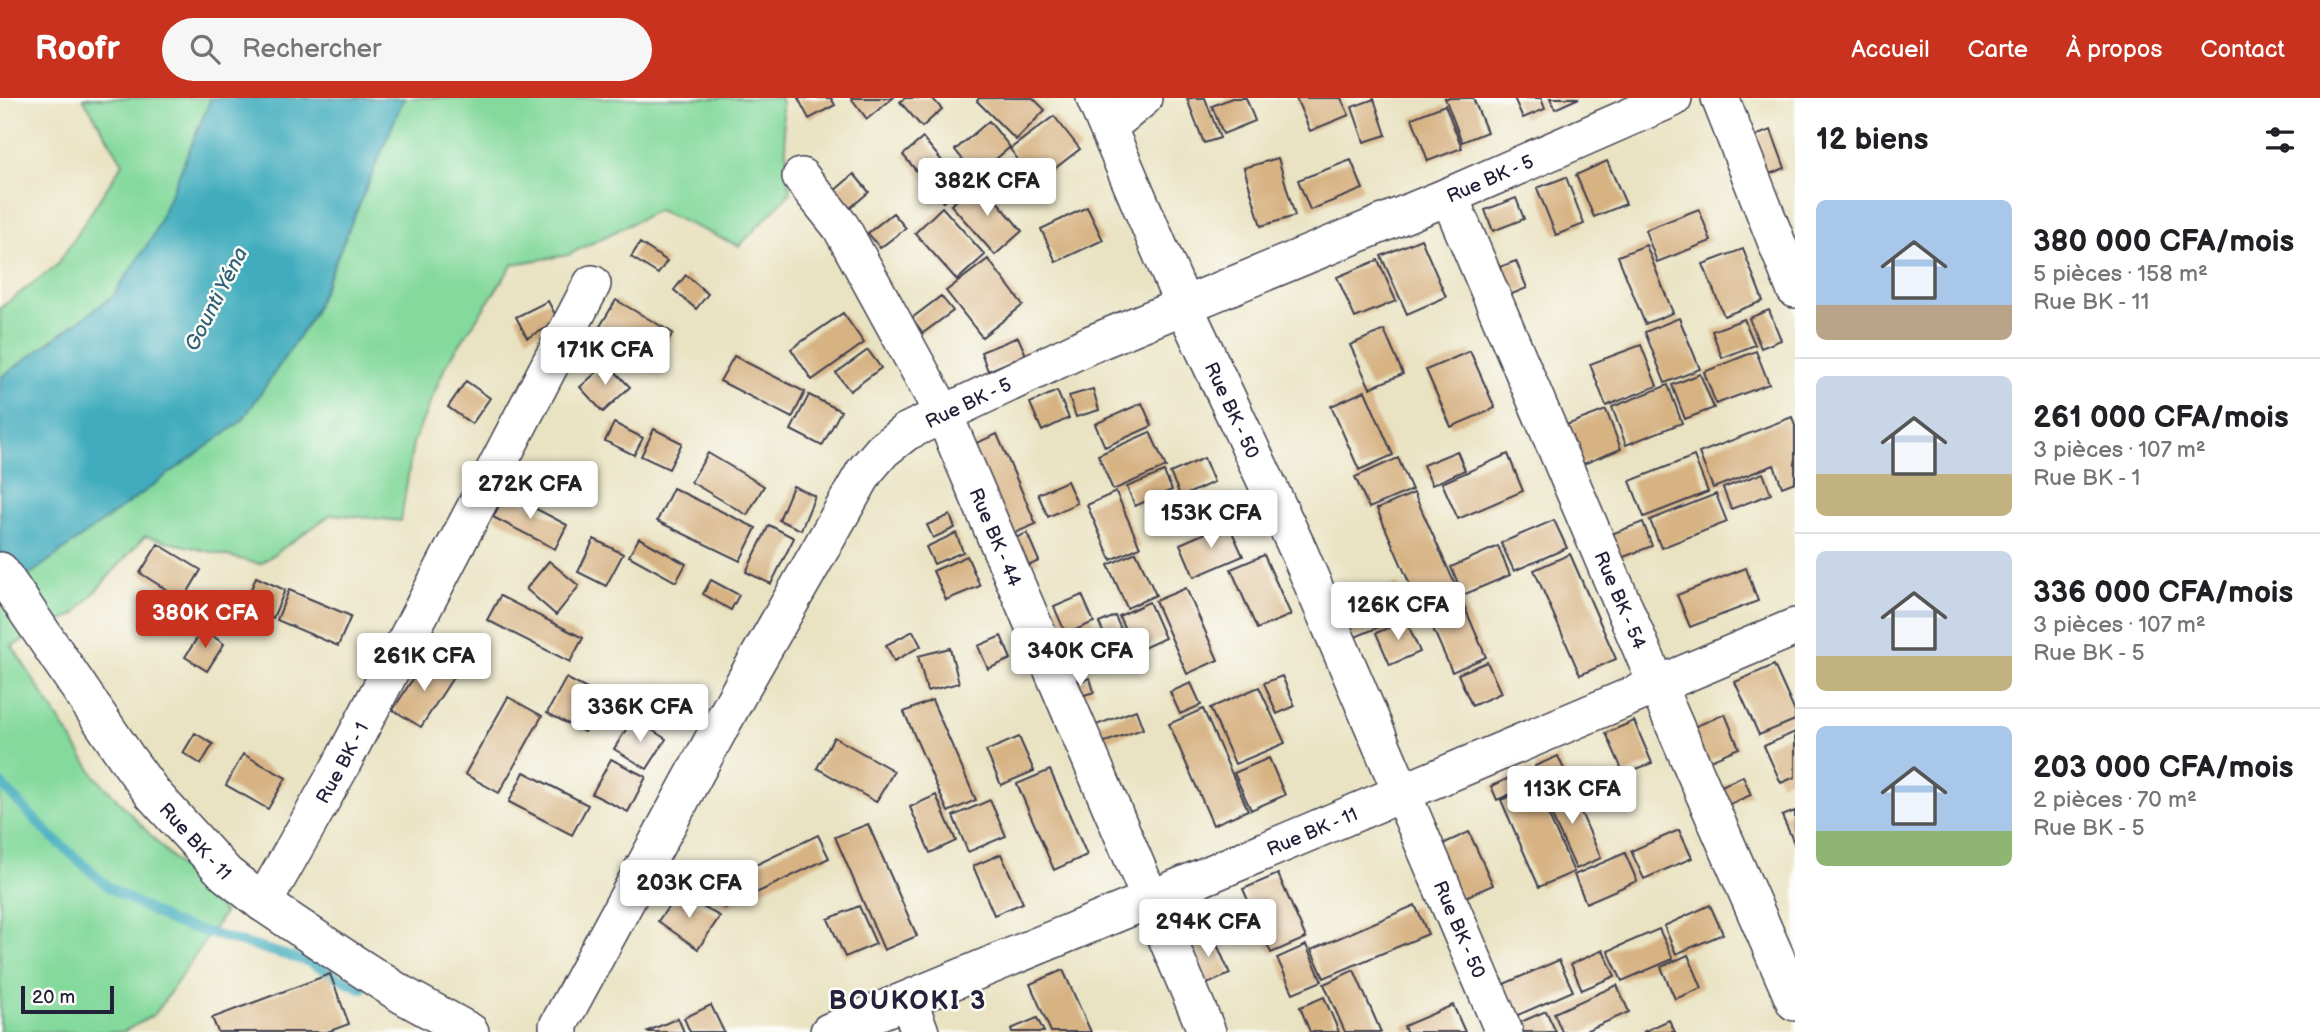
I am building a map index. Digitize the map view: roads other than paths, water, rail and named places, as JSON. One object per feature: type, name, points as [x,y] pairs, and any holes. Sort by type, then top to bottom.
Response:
[{"type":"street","points":[[1102,113],[1143,98]]},
{"type":"street","name":"Rue BK - 5","points":[[559,1032],[558,1026],[569,1004],[737,695],[865,471],[883,450],[906,432],[1091,344],[1449,196],[1673,98]]},
{"type":"street","points":[[1720,98],[1795,289]]},
{"type":"street","name":"Rue BK - 50","points":[[1102,113],[1184,306],[1299,552],[1504,1032]]},
{"type":"street","name":"Rue BK - 44","points":[[801,177],[841,227],[944,415],[1207,1032]]},
{"type":"street","name":"Rue BK - 54","points":[[1449,196],[1795,1002]]},
{"type":"street","name":"Rue BK - 1","points":[[263,903],[339,769],[592,285]]},
{"type":"street","name":"Rue BK - 11","points":[[0,571],[153,794],[226,874],[263,903],[401,993],[470,1032]]},
{"type":"street","name":"Rue BK - 11","points":[[828,1032],[914,1016],[1151,899],[1795,627]]},
{"type":"water","name":"Gounti Yéna","points":[[211,98],[404,98],[312,317],[242,421],[0,596],[0,378],[113,296],[153,236]]},
{"type":"waterway","points":[[0,783],[50,835],[110,888],[171,922],[309,962],[362,989]]},
{"type":"district","name":"BOUKOKI 3","points":[[908,1000]]}]
